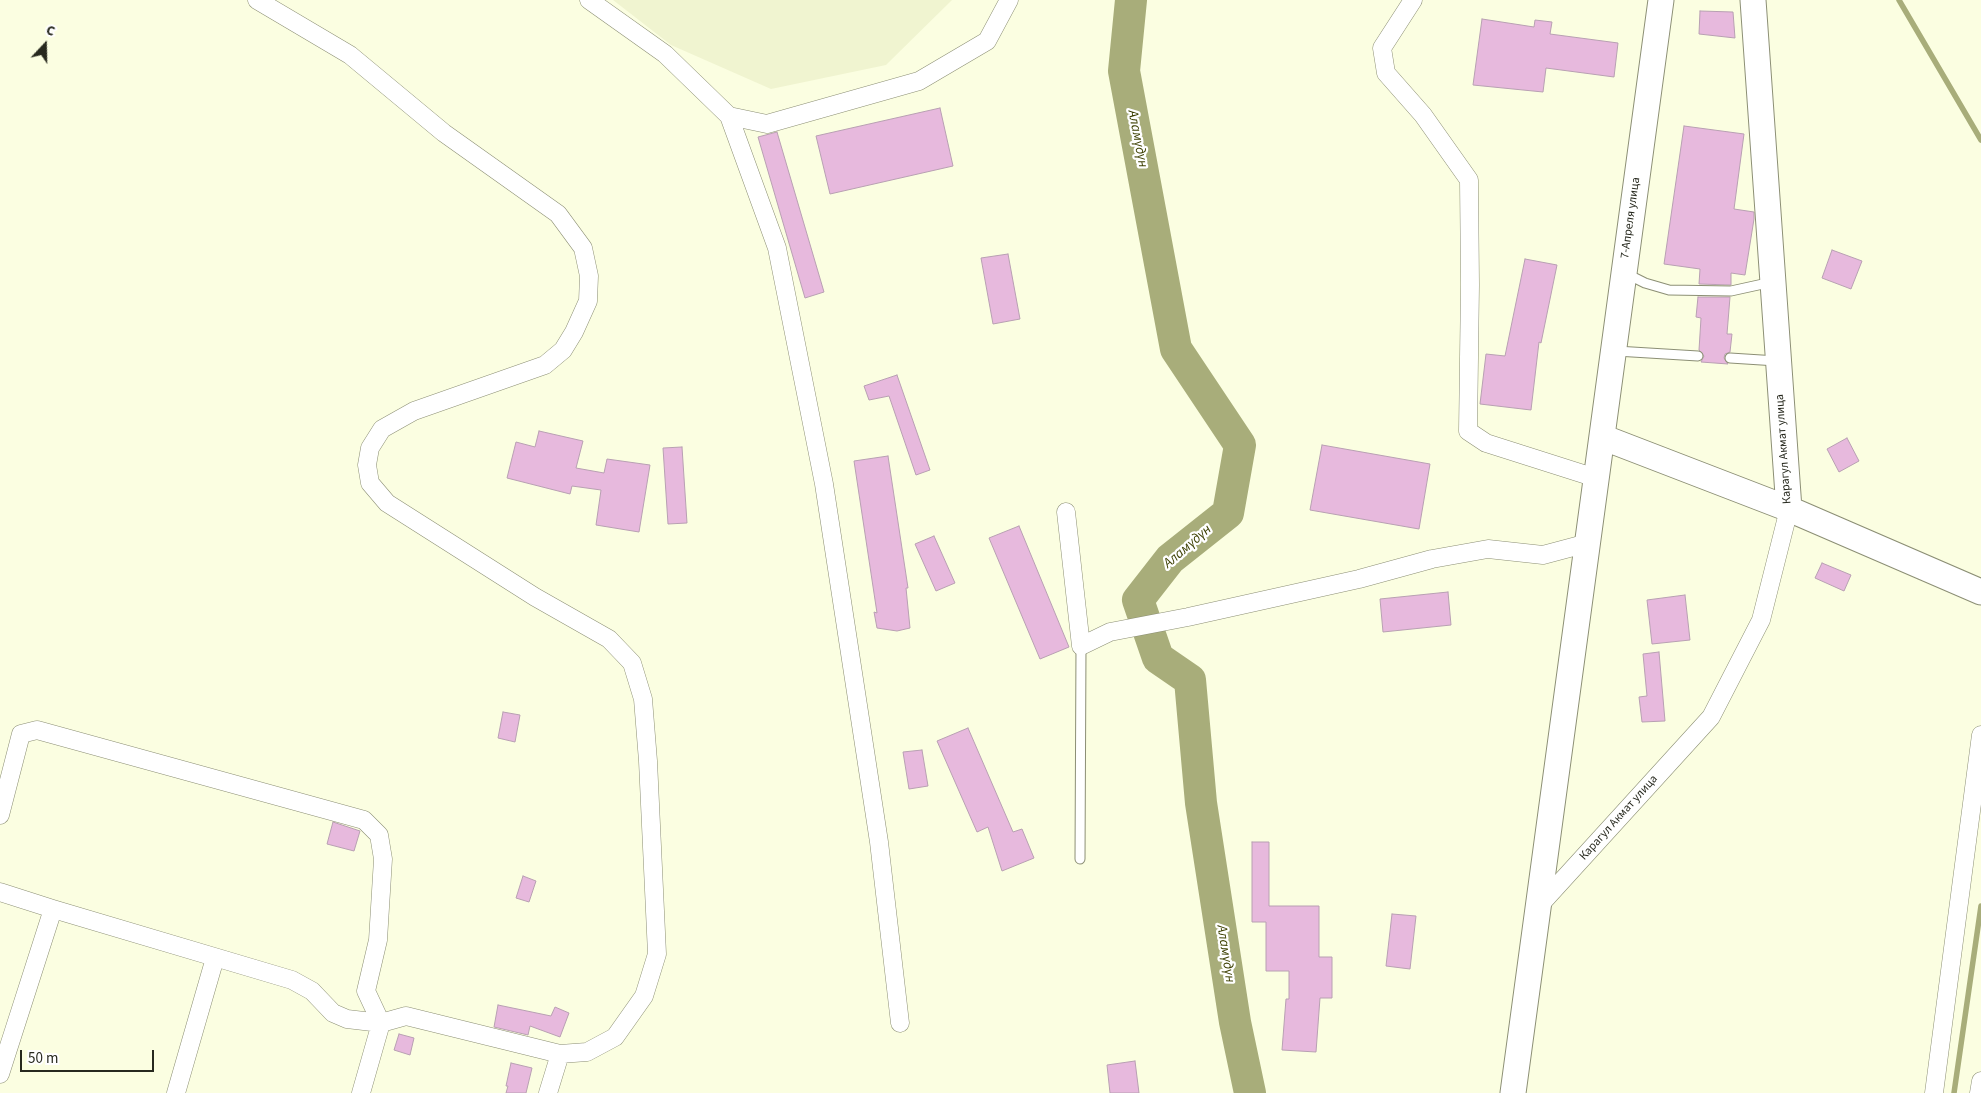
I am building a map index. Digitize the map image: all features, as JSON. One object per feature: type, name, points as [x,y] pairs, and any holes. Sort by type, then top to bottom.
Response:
[{"type":"main road","name":"7-Апреля улица","points":[[1513,1093],[1661,0]]},
{"type":"main road","name":"Карагул Акмат улица","points":[[1753,0],[1788,509]]},
{"type":"main road","points":[[1602,437],[1788,509],[1981,592]]},
{"type":"street","points":[[0,892],[292,980],[312,991],[333,1014],[347,1019],[381,1023],[406,1016],[560,1054],[587,1052],[615,1037],[644,996],[657,954],[648,752],[643,699],[632,663],[609,639],[535,597],[387,503],[370,483],[367,465],[370,448],[382,429],[414,411],[545,365],[563,350],[574,332],[588,301],[589,276],[583,248],[558,214],[444,133],[350,55],[257,0]]},
{"type":"street","points":[[589,0],[665,54],[729,116],[777,248],[824,484],[880,842],[900,1023]]},
{"type":"street","points":[[729,116],[767,124],[919,81],[987,41],[1010,0]]},
{"type":"street","points":[[1412,0],[1382,48],[1386,74],[1423,115],[1470,180],[1468,430],[1486,442],[1596,478]]},
{"type":"street","name":"Карагул Акмат улица","points":[[1538,908],[1711,717],[1761,620],[1788,509]]},
{"type":"street","points":[[1066,512],[1081,646],[1110,632],[1188,617],[1359,579],[1432,559],[1488,549],[1543,555],[1588,543]]},
{"type":"street","points":[[0,814],[21,734],[37,730],[364,820],[379,836],[384,859],[378,940],[366,991],[381,1023],[360,1093]]},
{"type":"street","points":[[1934,1093],[1981,735]]},
{"type":"street","points":[[0,1074],[53,909]]},
{"type":"street","points":[[176,1093],[215,958]]},
{"type":"street","points":[[548,1093],[560,1054]]},
{"type":"street","points":[[1979,1093],[1981,1081]]},
{"type":"lane","points":[[1624,273],[1645,283],[1670,290],[1731,291],[1773,282]]},
{"type":"lane","points":[[1613,351],[1698,356]]},
{"type":"lane","points":[[1730,358],[1778,361]]},
{"type":"lane","points":[[1080,858],[1081,646]]},
{"type":"shaded area","points":[[613,0],[952,0],[886,65],[771,89],[671,45]]},
{"type":"building","points":[[1700,11],[1733,12],[1735,38],[1699,34]]},
{"type":"building","points":[[1482,19],[1534,27],[1535,20],[1552,22],[1550,34],[1618,43],[1614,77],[1546,68],[1543,92],[1473,85]]},
{"type":"building","points":[[940,108],[953,166],[830,194],[816,136]]},
{"type":"building","points":[[1684,126],[1744,134],[1734,209],[1754,212],[1754,219],[1745,275],[1731,273],[1731,285],[1699,284],[1700,269],[1664,264]]},
{"type":"building","points":[[777,132],[824,292],[805,298],[758,137]]},
{"type":"building","points":[[1832,250],[1862,261],[1851,289],[1822,278]]},
{"type":"building","points":[[1008,254],[1020,319],[993,324],[981,258]]},
{"type":"building","points":[[1525,259],[1557,265],[1541,343],[1539,342],[1531,410],[1480,404],[1486,354],[1505,356]]},
{"type":"building","points":[[1698,297],[1730,297],[1727,334],[1732,334],[1730,352],[1725,354],[1724,358],[1728,364],[1701,362],[1704,356],[1699,350],[1701,318],[1696,317]]},
{"type":"building","points":[[897,375],[930,470],[916,475],[889,396],[869,400],[864,386]]},
{"type":"building","points":[[539,431],[583,441],[576,468],[604,473],[607,459],[650,465],[639,532],[596,525],[601,490],[572,486],[570,494],[507,478],[516,442],[535,447]]},
{"type":"building","points":[[1847,438],[1859,461],[1839,472],[1827,449]]},
{"type":"building","points":[[1322,445],[1430,464],[1419,529],[1310,510]]},
{"type":"building","points":[[682,447],[687,523],[668,524],[663,448]]},
{"type":"building","points":[[888,456],[908,588],[906,588],[910,628],[897,631],[877,628],[874,612],[877,613],[854,461]]},
{"type":"building","points":[[1019,526],[1069,647],[1040,659],[989,538]]},
{"type":"building","points":[[934,536],[955,583],[936,591],[915,544]]},
{"type":"building","points":[[1822,563],[1851,575],[1844,591],[1815,578]]},
{"type":"building","points":[[1448,592],[1451,625],[1383,632],[1380,599]]},
{"type":"building","points":[[1685,595],[1690,640],[1652,644],[1647,600]]},
{"type":"building","points":[[1659,652],[1665,721],[1642,722],[1639,697],[1647,696],[1643,654]]},
{"type":"building","points":[[503,712],[520,715],[515,742],[498,738]]},
{"type":"building","points":[[968,728],[1013,832],[1022,829],[1034,858],[1002,871],[988,827],[977,832],[937,741]]},
{"type":"building","points":[[922,750],[928,786],[909,789],[903,752]]},
{"type":"building","points":[[333,822],[360,831],[354,851],[327,844]]},
{"type":"building","points":[[1252,842],[1269,842],[1269,906],[1319,906],[1319,957],[1332,957],[1332,998],[1320,998],[1316,1052],[1282,1050],[1286,999],[1289,999],[1289,971],[1266,971],[1266,922],[1252,922]]},
{"type":"building","points":[[523,876],[536,881],[529,902],[516,898]]},
{"type":"building","points":[[1392,914],[1416,916],[1410,969],[1386,966]]},
{"type":"building","points":[[498,1005],[551,1016],[555,1007],[569,1013],[560,1037],[530,1026],[528,1035],[494,1027]]},
{"type":"building","points":[[399,1034],[414,1038],[410,1055],[394,1050]]},
{"type":"building","points":[[1135,1061],[1139,1093],[1110,1093],[1107,1065]]},
{"type":"building","points":[[511,1063],[532,1068],[526,1093],[506,1093]]},
{"type":"waterway","name":"Аламүдүн","points":[[1131,0],[1124,71],[1176,349],[1240,445],[1228,513],[1170,559],[1138,600],[1158,658],[1190,680],[1201,803],[1235,1022],[1250,1093]]},
{"type":"waterway","points":[[1899,0],[1981,140]]},
{"type":"waterway","points":[[1954,1093],[1981,906]]}]
